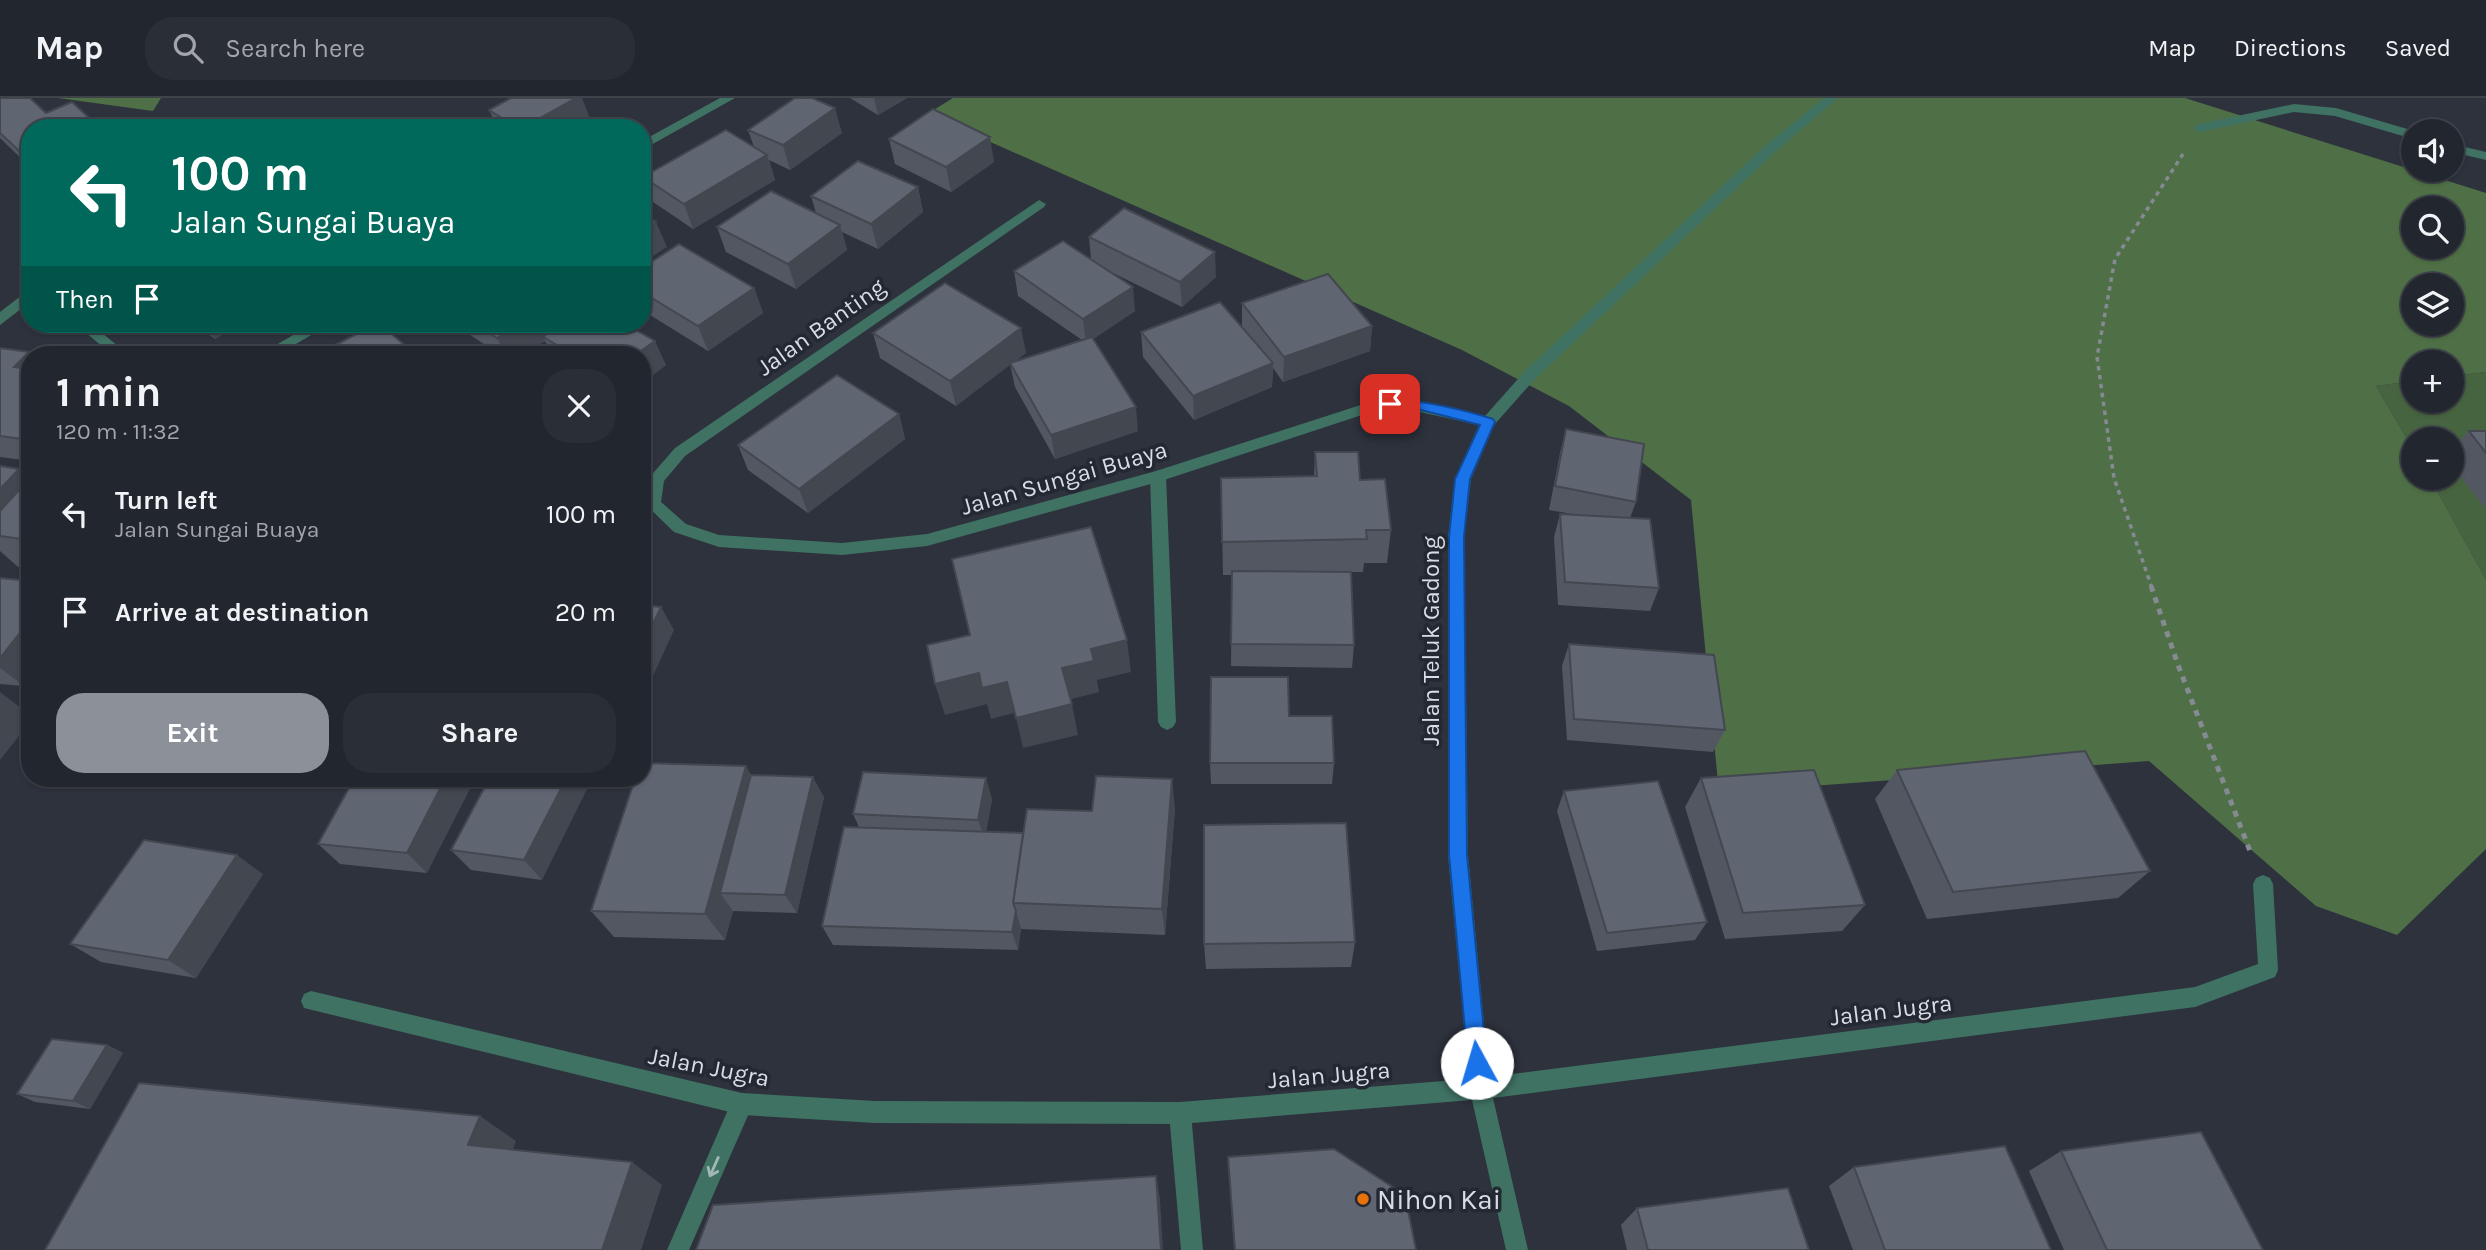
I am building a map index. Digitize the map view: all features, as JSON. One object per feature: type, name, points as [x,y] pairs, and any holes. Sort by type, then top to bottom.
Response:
[{"type":"street","points":[[651,141],[729,98]]},
{"type":"street","name":"Jalan Teluk Gadong","points":[[1517,1250],[1480,1089],[1458,855],[1457,537],[1463,479],[1488,422],[1530,375],[1770,149],[1832,98]]},
{"type":"street","points":[[2199,128],[2294,108],[2336,112],[2401,131]]},
{"type":"street","points":[[2464,151],[2486,156]]},
{"type":"street","name":"Jalan Banting","points":[[651,495],[656,479],[680,452],[1040,204]]},
{"type":"street","points":[[0,320],[21,302]]},
{"type":"street","points":[[94,333],[110,346]]},
{"type":"street","points":[[283,346],[306,333]]},
{"type":"street","name":"Jalan Sungai Buaya","points":[[651,507],[680,528],[719,541],[842,548],[927,540],[1158,476],[1370,407],[1390,404],[1421,405],[1454,411],[1488,422]]},
{"type":"street","points":[[1158,476],[1167,722]]},
{"type":"street","name":"Jalan Jugra","points":[[311,1001],[742,1104],[875,1111],[1180,1113],[1480,1089],[2195,997],[2267,970],[2263,884]]},
{"type":"street","points":[[678,1250],[742,1104]]},
{"type":"street","points":[[1180,1113],[1192,1250]]},
{"type":"path","points":[[2199,128],[2115,259],[2097,357],[2114,478],[2178,665],[2263,884]]},
{"type":"green space","points":[[58,98],[161,98],[153,111]]},
{"type":"green space","points":[[953,98],[2185,98],[2401,166],[2401,182],[2451,182],[2486,193],[2486,372],[2464,375],[2464,350],[2401,350],[2401,383],[2376,386],[2401,429],[2401,490],[2437,490],[2486,580],[2486,849],[2397,935],[2316,906],[2149,761],[1719,793],[1691,500],[1569,406],[1462,350],[927,114]]},
{"type":"green space","points":[[2486,372],[2486,580],[2437,490],[2464,490],[2464,427],[2401,429],[2376,386],[2401,383],[2401,413],[2464,413],[2464,375]]},
{"type":"building","points":[[0,98],[30,98],[46,113],[72,102],[90,119],[21,119],[21,153],[0,133]]},
{"type":"building","points":[[511,98],[576,98],[538,119],[504,119],[489,110]]},
{"type":"building","points":[[795,98],[812,98],[835,108],[783,145],[748,130]]},
{"type":"building","points":[[933,109],[990,137],[946,167],[889,139]]},
{"type":"building","points":[[726,130],[767,155],[684,204],[651,182],[651,172]]},
{"type":"building","points":[[858,161],[918,187],[871,224],[811,196]]},
{"type":"building","points":[[771,191],[840,225],[788,264],[717,227]]},
{"type":"building","points":[[1124,208],[1215,252],[1180,282],[1089,237]]},
{"type":"building","points":[[1063,241],[1133,287],[1083,319],[1014,271]]},
{"type":"building","points":[[679,244],[754,288],[698,326],[651,297],[651,262]]},
{"type":"building","points":[[1328,274],[1372,326],[1284,357],[1242,303]]},
{"type":"building","points":[[945,283],[1021,328],[950,381],[873,333]]},
{"type":"building","points":[[1220,302],[1273,363],[1193,396],[1141,332]]},
{"type":"building","points":[[358,333],[390,333],[406,346],[334,346]]},
{"type":"building","points":[[489,333],[505,333],[497,338]]},
{"type":"building","points":[[549,333],[641,333],[655,341],[648,346],[559,346],[543,337]]},
{"type":"building","points":[[1092,337],[1136,407],[1051,435],[1010,363]]},
{"type":"building","points":[[0,348],[21,351],[21,360],[14,367],[21,368],[21,439],[0,436]]},
{"type":"building","points":[[837,375],[899,414],[799,489],[738,445]]},
{"type":"building","points":[[1566,429],[1644,444],[1636,502],[1555,486]]},
{"type":"building","points":[[2469,431],[2486,431],[2486,453]]},
{"type":"building","points":[[1315,452],[1358,452],[1360,480],[1385,479],[1391,530],[1366,530],[1367,539],[1222,542],[1221,478],[1317,476]]},
{"type":"building","points":[[0,466],[19,469],[0,489]]},
{"type":"building","points":[[21,488],[21,539],[0,536],[0,511]]},
{"type":"building","points":[[1560,514],[1650,519],[1659,588],[1565,582]]},
{"type":"building","points":[[1091,527],[1127,640],[1091,649],[1094,661],[1062,668],[1072,704],[1016,718],[1007,682],[982,688],[979,673],[935,684],[927,645],[970,635],[952,559]]},
{"type":"building","points":[[1232,571],[1351,572],[1354,645],[1231,644]]},
{"type":"building","points":[[0,578],[21,580],[21,631],[0,658]]},
{"type":"building","points":[[651,606],[661,607],[651,628]]},
{"type":"building","points":[[1569,644],[1714,655],[1725,730],[1574,719]]},
{"type":"building","points":[[1211,677],[1288,677],[1289,716],[1332,716],[1334,763],[1210,763]]},
{"type":"building","points":[[2085,751],[2150,871],[1953,892],[1897,770]]},
{"type":"building","points":[[651,763],[746,766],[705,914],[591,911],[632,787],[651,787]]},
{"type":"building","points":[[1814,770],[1865,905],[1743,913],[1701,778]]},
{"type":"building","points":[[863,772],[986,778],[978,820],[853,814]]},
{"type":"building","points":[[751,775],[813,777],[785,895],[720,893]]},
{"type":"building","points":[[1096,776],[1172,779],[1162,909],[1013,903],[1027,809],[1092,811]]},
{"type":"building","points":[[1658,781],[1707,922],[1607,933],[1564,791]]},
{"type":"building","points":[[350,787],[441,787],[407,853],[318,844]]},
{"type":"building","points":[[485,787],[562,787],[524,860],[451,850]]},
{"type":"building","points":[[1346,823],[1355,942],[1204,944],[1204,825]]},
{"type":"building","points":[[844,827],[1023,833],[1013,903],[1016,911],[1012,932],[822,926]]},
{"type":"building","points":[[144,840],[237,855],[168,960],[70,944]]},
{"type":"building","points":[[52,1039],[107,1045],[73,1101],[17,1094]]},
{"type":"building","points":[[139,1083],[480,1116],[468,1145],[632,1162],[602,1250],[45,1250]]},
{"type":"building","points":[[2201,1132],[2263,1250],[2107,1250],[2061,1151]]},
{"type":"building","points":[[2005,1146],[2051,1250],[1885,1250],[1854,1167]]},
{"type":"building","points":[[1334,1149],[1405,1195],[1416,1250],[1235,1250],[1228,1157]]},
{"type":"building","points":[[1156,1176],[1161,1250],[696,1250],[713,1205]]},
{"type":"building","points":[[1788,1188],[1809,1250],[1648,1250],[1637,1208]]},
{"type":"place","name":"Nihon Kai","points":[[1363,1199]]},
{"type":"route","points":[[1390,404],[1421,405],[1454,411],[1488,422],[1463,479],[1457,537],[1458,855],[1477,1063]]}]
